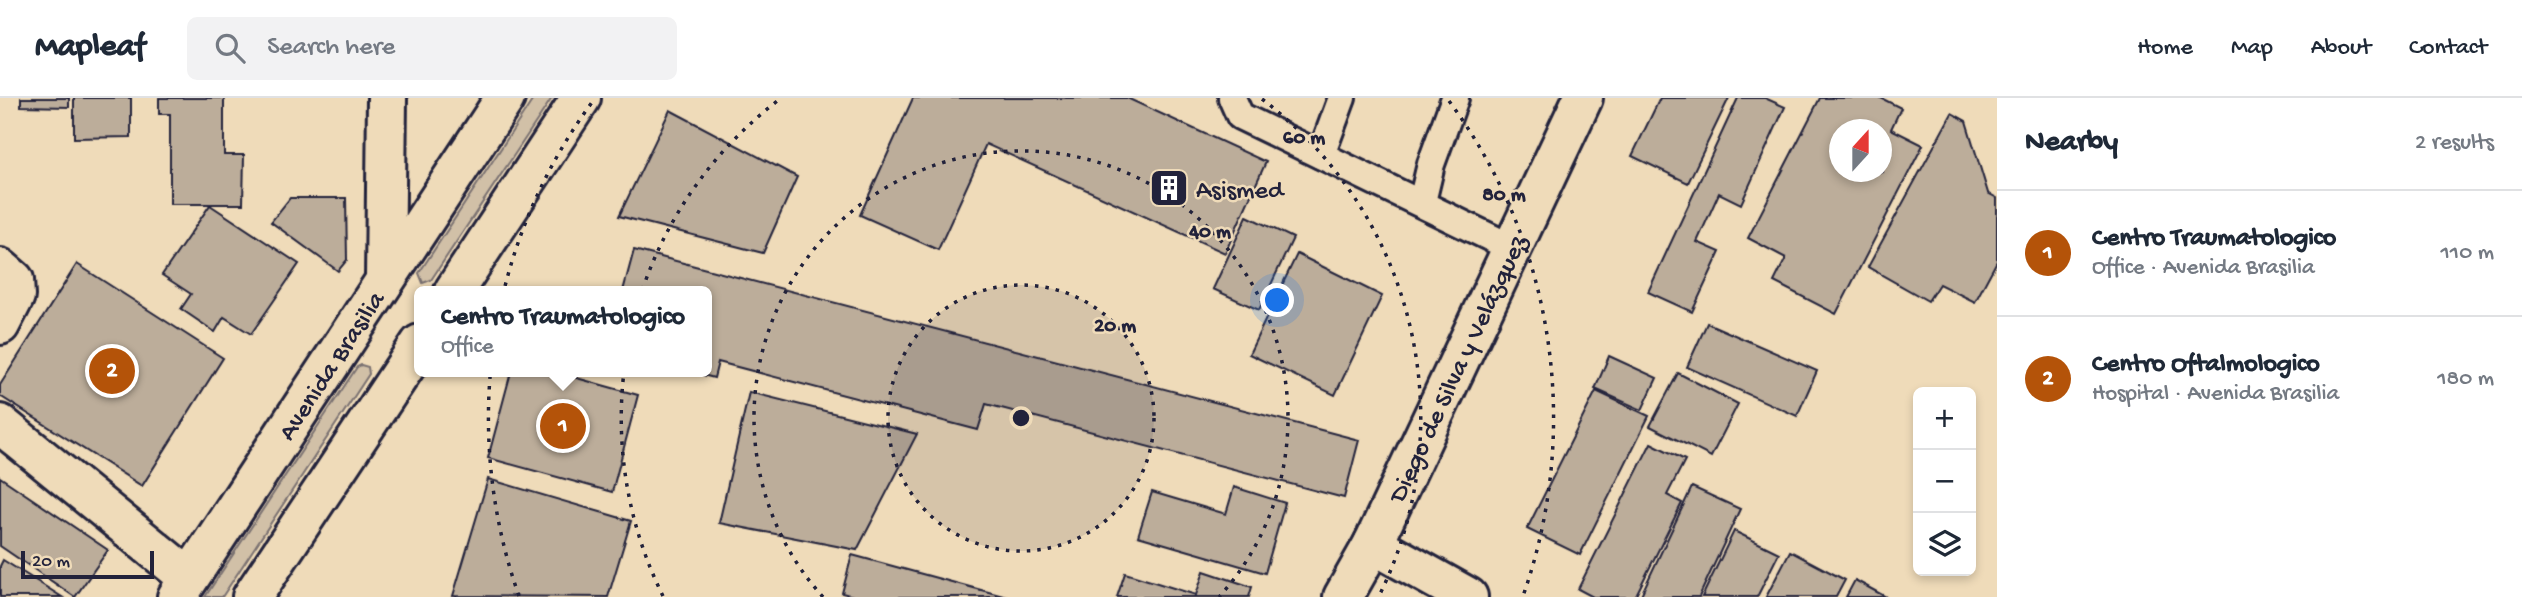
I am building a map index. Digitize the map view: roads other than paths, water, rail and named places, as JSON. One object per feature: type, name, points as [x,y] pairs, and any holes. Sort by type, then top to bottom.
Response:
[{"type":"street","points":[[385,280],[387,98]]},
{"type":"street","name":"Avenida Brasilia","points":[[183,587],[505,98]]},
{"type":"street","points":[[457,286],[581,98]]},
{"type":"street","name":"Diego de Silva y Velázquez","points":[[1343,597],[1373,544],[1583,98]]},
{"type":"street","points":[[0,268],[14,280],[15,296],[0,325]]},
{"type":"street","points":[[252,597],[414,352]]},
{"type":"street","points":[[0,424],[183,587]]},
{"type":"street","points":[[1373,544],[1468,597]]},
{"type":"lane","points":[[1232,98],[1240,116],[1512,248]]},
{"type":"lane","points":[[1321,155],[1342,98]]},
{"type":"lane","points":[[1422,202],[1431,164],[1455,98]]},
{"type":"place","name":"Asismed","points":[[1169,188]]},
{"type":"place","name":"Centro Oftalmologico","points":[[112,371]]},
{"type":"place","name":"Centro Traumatologico","points":[[563,426]]}]
